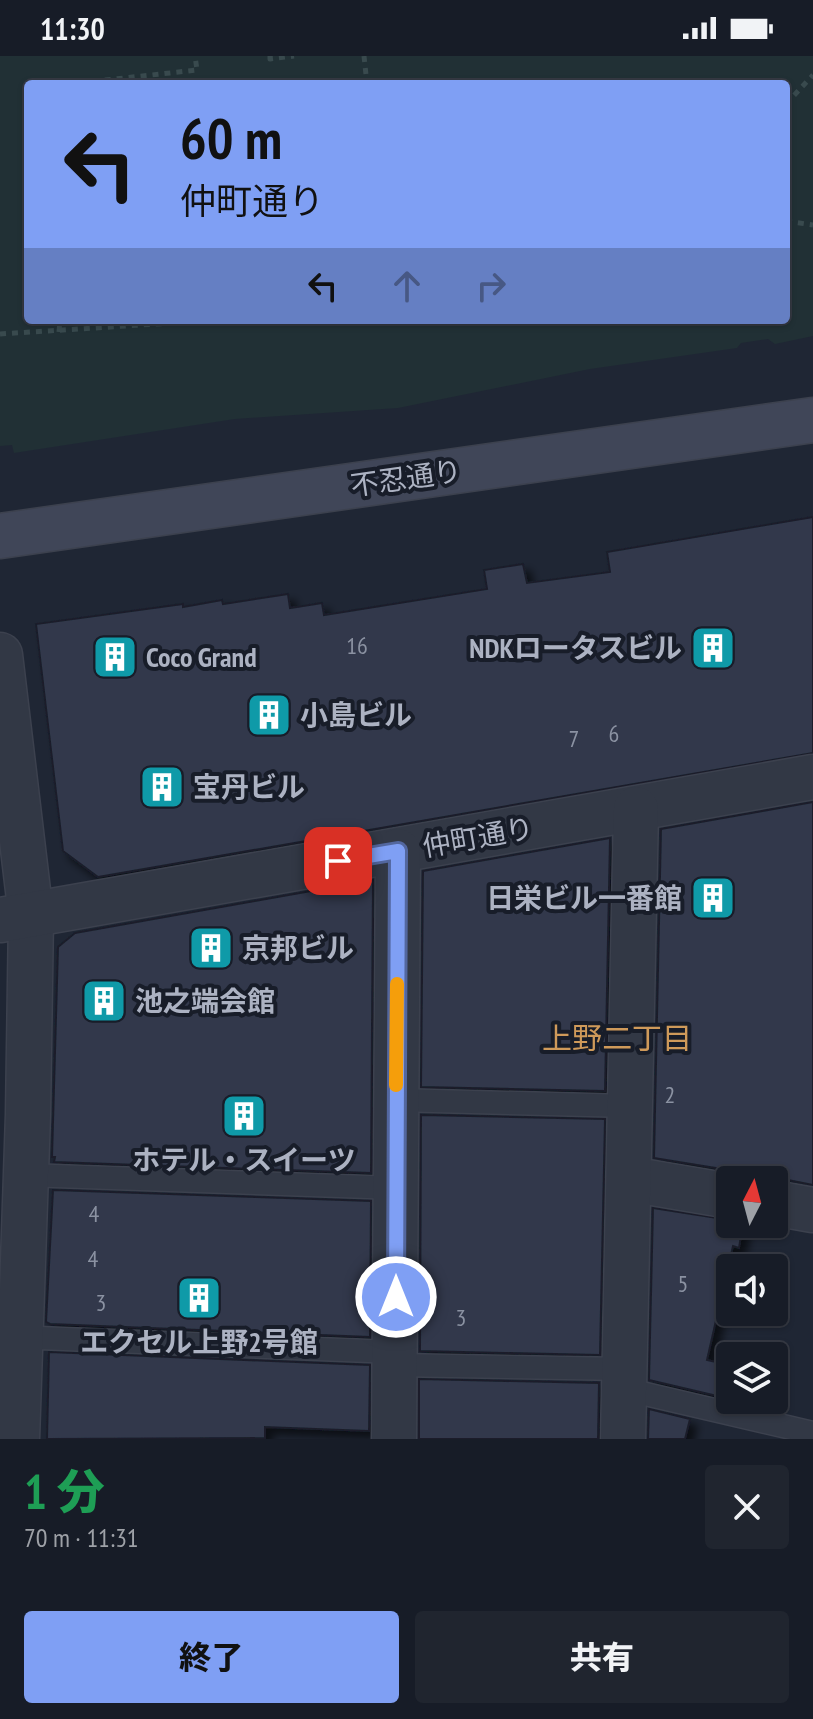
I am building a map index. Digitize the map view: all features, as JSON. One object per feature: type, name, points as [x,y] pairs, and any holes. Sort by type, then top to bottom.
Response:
[{"type":"main road","name":"不忍通り","points":[[0,536],[813,420]]},
{"type":"street","points":[[0,655],[16,918],[16,1114],[26,1175],[10,1341],[17,1439]]},
{"type":"street","name":"仲町通り","points":[[16,918],[813,777]]},
{"type":"street","points":[[623,1439],[636,809]]},
{"type":"street","points":[[394,1439],[398,851]]},
{"type":"street","points":[[629,1179],[716,1194]]},
{"type":"street","points":[[788,1206],[813,1210]]},
{"type":"lane","points":[[396,1100],[630,1106]]},
{"type":"lane","points":[[26,1175],[397,1188]]},
{"type":"lane","points":[[10,1341],[39,1338],[395,1359],[625,1379],[813,1433]]},
{"type":"path","points":[[106,80],[197,70],[195,56]]},
{"type":"path","points":[[270,56],[270,59],[294,56]]},
{"type":"path","points":[[364,56],[367,80]]},
{"type":"path","points":[[790,100],[813,75]]},
{"type":"path","points":[[790,222],[813,225]]},
{"type":"path","points":[[59,332],[60,324]]},
{"type":"path","points":[[0,334],[166,324]]},
{"type":"shaded area","points":[[0,56],[813,56],[813,336],[775,344],[768,339],[741,343],[737,348],[590,369],[398,408],[235,419],[14,453],[12,445],[0,446]]},
{"type":"building","points":[[813,517],[813,753],[98,877],[63,851],[36,624],[183,604],[183,607],[222,600],[223,604],[288,594],[290,608],[322,603],[324,615],[487,589],[484,570],[523,564],[527,583],[610,572],[607,552]]},
{"type":"building","points":[[813,802],[813,1185],[788,1180],[788,1166],[716,1168],[654,1158],[661,829]]},
{"type":"building","points":[[610,838],[605,1091],[421,1087],[423,871]]},
{"type":"building","points":[[373,880],[371,1173],[54,1162],[58,947],[75,933]]},
{"type":"building","points":[[421,1115],[605,1119],[600,1355],[420,1351]]},
{"type":"building","points":[[53,1190],[371,1201],[370,1337],[50,1324],[46,1322]]},
{"type":"building","points":[[653,1208],[716,1218],[716,1238],[741,1238],[739,1248],[733,1246],[731,1254],[716,1254],[716,1321],[707,1360],[716,1362],[716,1396],[649,1380]]},
{"type":"building","points":[[49,1352],[370,1365],[369,1431],[265,1427],[265,1438],[47,1439]]},
{"type":"building","points":[[419,1379],[599,1383],[598,1439],[419,1439]]},
{"type":"building","points":[[649,1409],[690,1419],[685,1439],[648,1439]]},
{"type":"slow traffic","points":[[396,1085],[397,984]]},
{"type":"place","name":"NDKロータスビル","points":[[713,648]]},
{"type":"place","name":"Coco Grand","points":[[115,657]]},
{"type":"place","name":"小島ビル","points":[[269,715]]},
{"type":"place","name":"宝丹ビル","points":[[162,787]]},
{"type":"place","name":"日栄ビル一番館","points":[[713,898]]},
{"type":"place","name":"京邦ビル","points":[[211,948]]},
{"type":"place","name":"池之端会館","points":[[104,1001]]},
{"type":"place","name":"ホテル・スイーツ","points":[[244,1116]]},
{"type":"place","name":"エクセル上野2号館","points":[[199,1298]]},
{"type":"district","name":"上野二丁目","points":[[617,1039]]},
{"type":"route","points":[[338,861],[398,851],[396,1297]]}]
